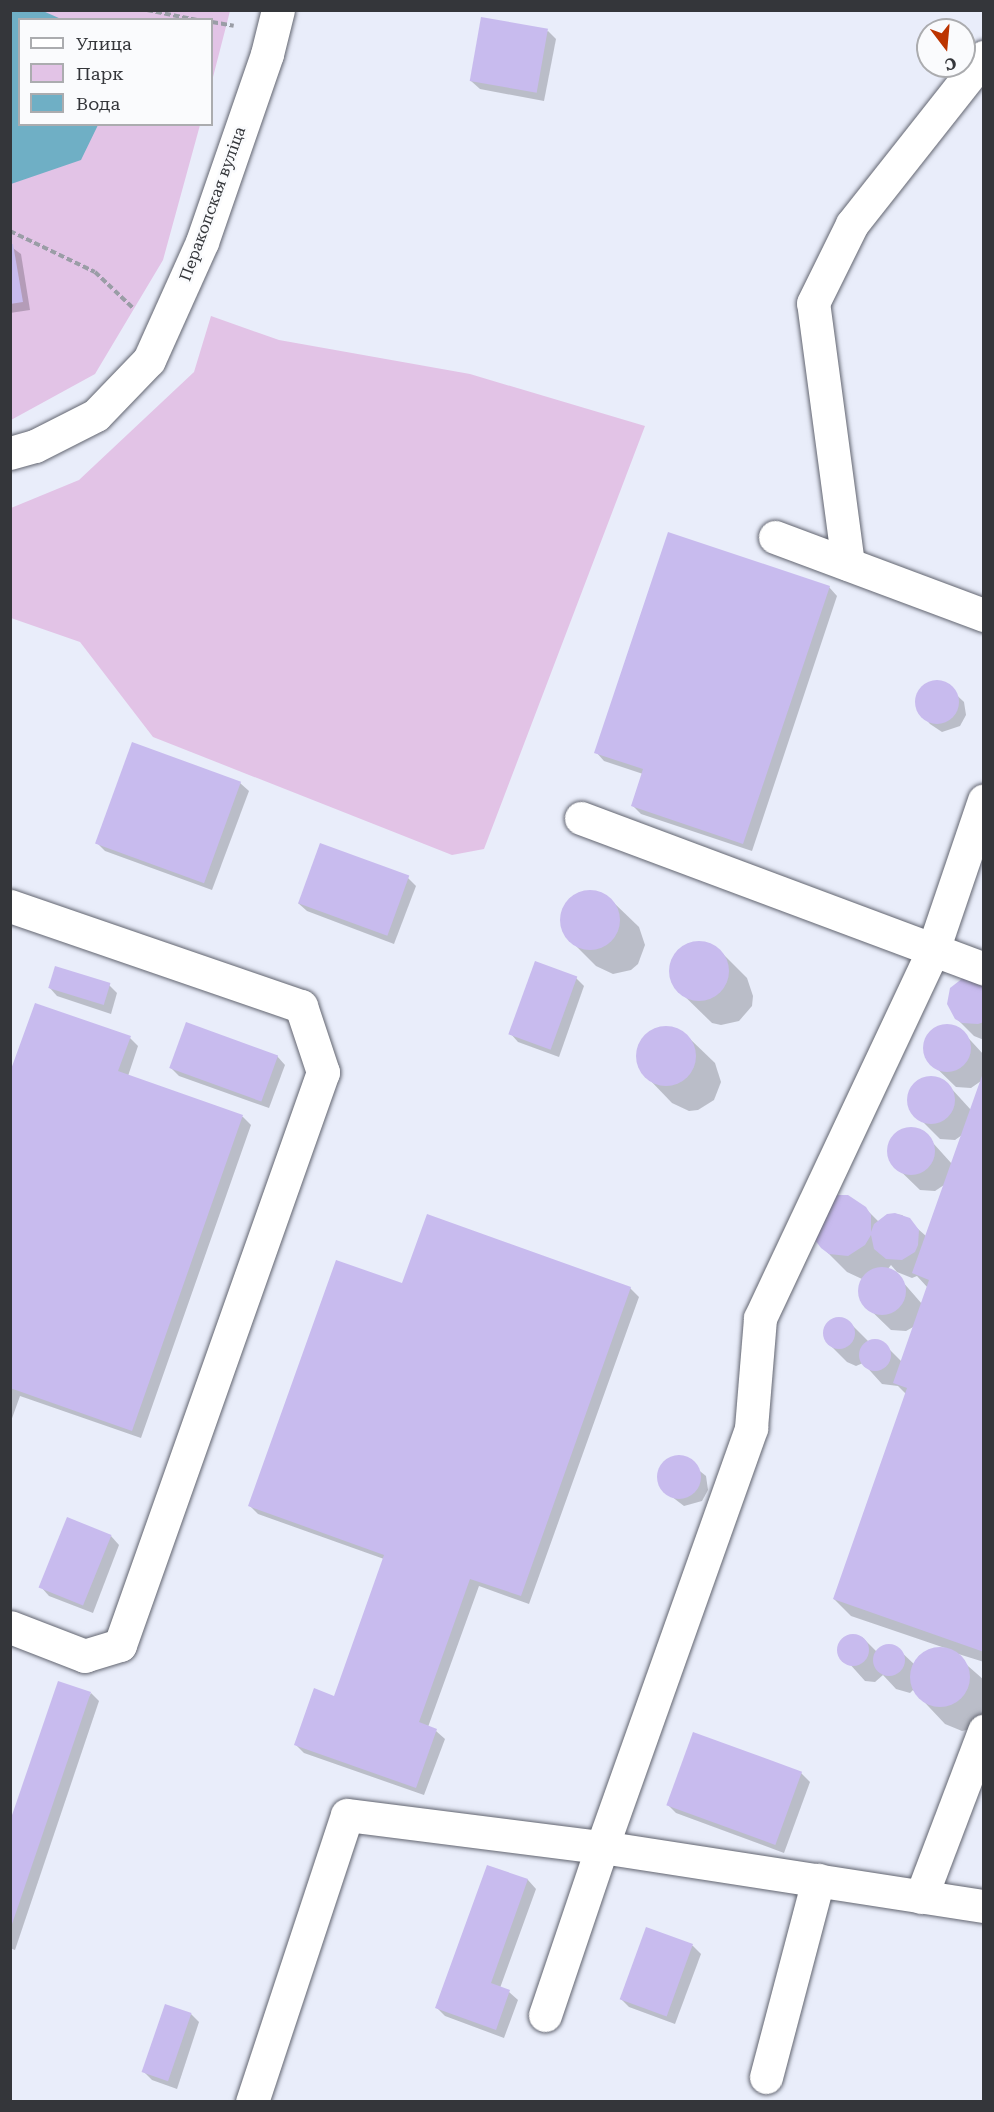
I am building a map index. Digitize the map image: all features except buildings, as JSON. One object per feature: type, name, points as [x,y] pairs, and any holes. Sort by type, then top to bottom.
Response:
[{"type":"street","name":"Перакопская вуліца","points":[[10,453],[35,446],[96,415],[149,360],[202,242],[267,54],[278,10]]},
{"type":"street","points":[[848,564],[813,303],[852,224],[984,57]]},
{"type":"street","points":[[775,537],[984,615]]},
{"type":"street","points":[[545,2014],[602,1847],[752,1428],[760,1318],[933,950],[984,800]]},
{"type":"street","points":[[581,818],[984,969]]},
{"type":"street","points":[[10,906],[301,1006],[323,1072],[120,1645],[85,1656],[10,1628]]},
{"type":"street","points":[[921,1897],[984,1731]]},
{"type":"street","points":[[252,2102],[347,1815],[602,1847],[984,1906]]},
{"type":"street","points":[[766,2077],[818,1880]]},
{"type":"path","points":[[147,10],[187,18]]},
{"type":"path","points":[[10,231],[95,272],[160,335]]},
{"type":"green space","points":[[11,11],[230,11],[213,77],[213,18],[18,18],[18,126],[200,126],[163,260],[95,374],[11,420]]},
{"type":"green space","points":[[211,316],[279,340],[470,374],[645,426],[484,849],[452,855],[153,737],[80,642],[11,618],[11,508],[79,480],[194,372]]},
{"type":"water","points":[[10,11],[43,11],[59,18],[18,18],[18,126],[98,126],[81,160],[11,184]]}]
